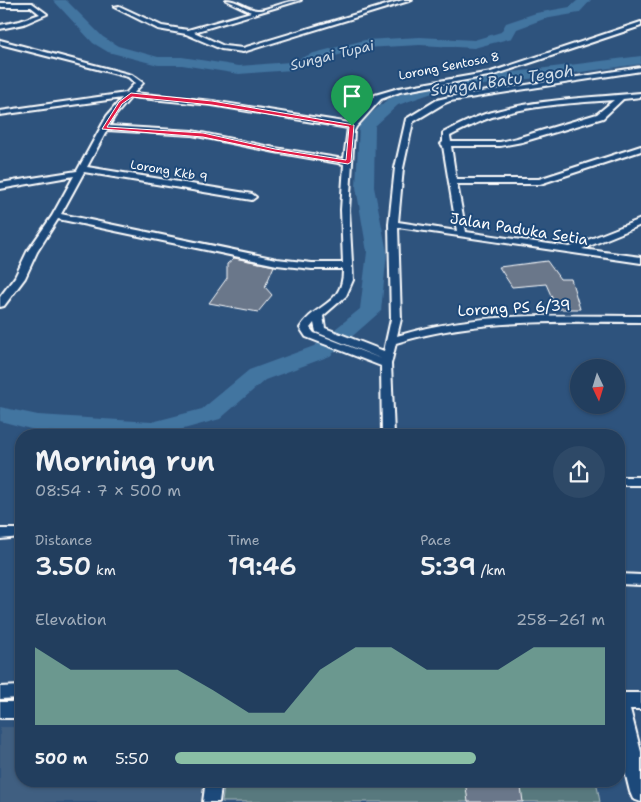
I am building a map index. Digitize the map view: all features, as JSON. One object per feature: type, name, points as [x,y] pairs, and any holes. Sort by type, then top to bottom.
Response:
[{"type":"street","points":[[229,0],[257,12]]},
{"type":"street","points":[[188,32],[298,0]]},
{"type":"street","points":[[117,7],[160,28],[188,32],[223,48],[243,50],[409,0]]},
{"type":"street","points":[[0,5],[32,5],[44,14],[22,23],[0,28]]},
{"type":"street","name":"Lorong Sentosa 8","points":[[352,126],[378,97],[399,90],[492,74],[641,24]]},
{"type":"street","points":[[0,42],[130,76],[139,83],[131,95],[120,103],[104,128],[56,216],[32,252],[20,278],[0,304]]},
{"type":"street","points":[[388,429],[387,360],[396,319],[393,224],[399,168],[409,121],[440,102],[491,91],[641,68]]},
{"type":"street","points":[[462,234],[452,182],[446,135],[469,123],[494,114],[553,104],[641,94]]},
{"type":"street","points":[[0,113],[131,95],[212,103],[352,126],[345,210],[348,280],[343,294],[337,301],[305,328],[387,360]]},
{"type":"street","points":[[446,144],[500,144],[519,140],[600,116],[621,97]]},
{"type":"street","points":[[104,128],[198,134],[275,150],[348,162]]},
{"type":"street","points":[[452,182],[540,181],[641,148]]},
{"type":"street","name":"Lorong Kkb 9","points":[[0,186],[80,171],[252,197]]},
{"type":"street","points":[[56,216],[277,262],[312,266],[348,266]]},
{"type":"street","points":[[568,251],[641,222]]},
{"type":"street","name":"Jalan Paduka Setia","points":[[393,224],[568,251],[641,260]]},
{"type":"street","points":[[0,292],[12,289]]},
{"type":"street","name":"Lorong PS 6/39","points":[[391,341],[427,329],[489,321],[641,319]]},
{"type":"street","points":[[625,481],[641,481]]},
{"type":"street","points":[[0,534],[15,533]]},
{"type":"street","points":[[625,579],[641,580]]},
{"type":"street","points":[[0,692],[15,692]]},
{"type":"street","points":[[625,701],[641,701]]},
{"type":"street","points":[[0,710],[15,710]]},
{"type":"street","points":[[625,731],[641,792]]},
{"type":"street","points":[[211,802],[213,787]]},
{"type":"shaded area","points":[[0,727],[15,727],[15,787],[213,787],[211,802],[0,802]]},
{"type":"green space","points":[[224,787],[597,787],[600,802],[222,802]]},
{"type":"building","points":[[234,258],[274,266],[265,287],[272,295],[258,312],[209,303],[227,278],[227,264]]},
{"type":"building","points":[[547,261],[560,279],[571,279],[580,309],[557,309],[546,284],[512,287],[499,267]]},
{"type":"building","points":[[466,787],[521,787],[523,802],[468,802]]},
{"type":"waterway","name":"Sungai Tupai","points":[[59,0],[98,40],[113,49],[158,61],[182,61],[239,70],[292,66],[319,56],[365,44],[420,41],[474,44],[507,35],[511,26],[541,16],[574,10],[585,0]]},
{"type":"waterway","name":"Sungai Batu Tegoh","points":[[156,429],[211,414],[257,375],[322,351],[370,311],[377,252],[365,187],[367,125],[393,102],[435,87],[641,60]]},
{"type":"waterway","name":"Sungai Batu Tegoh","points":[[0,414],[38,423],[136,429]]},
{"type":"route","points":[[131,95],[212,103],[352,126],[348,162],[275,150],[192,133],[104,128],[120,103],[131,95]]}]
